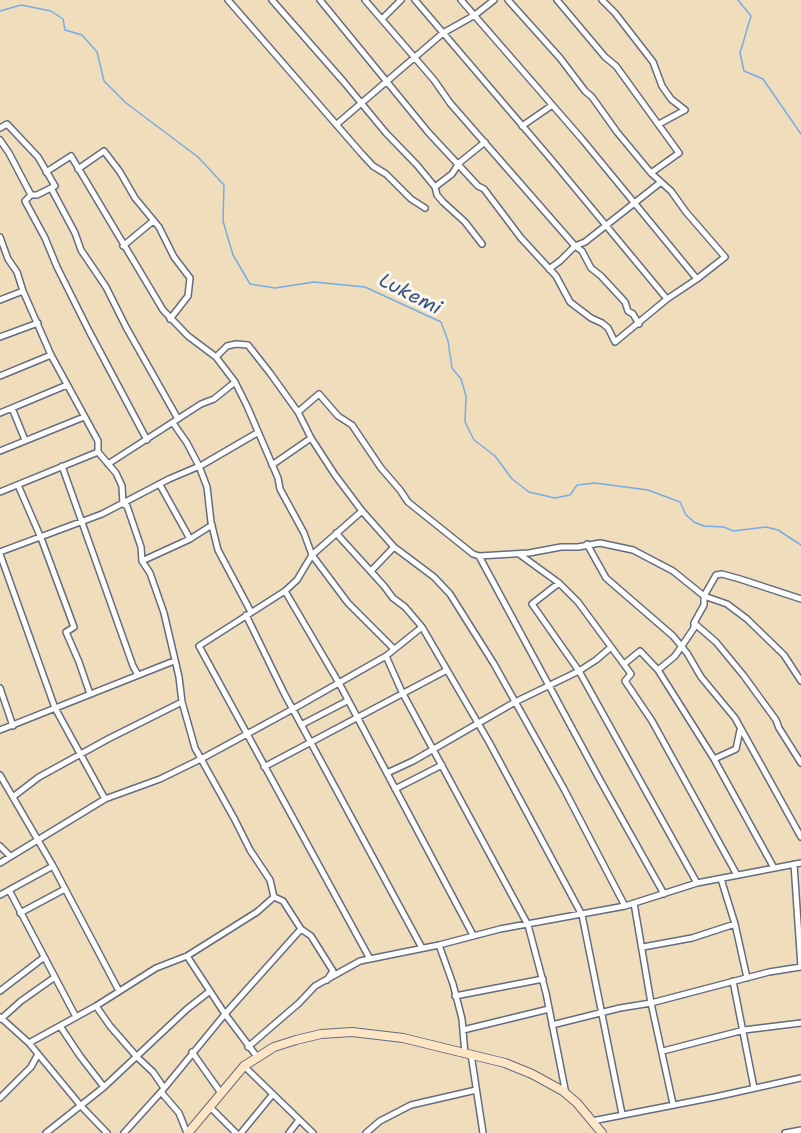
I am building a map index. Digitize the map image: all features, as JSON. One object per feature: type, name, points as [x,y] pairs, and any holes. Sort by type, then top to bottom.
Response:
[{"type":"street","points":[[228,0],[373,166],[386,174],[411,199],[424,208]]},
{"type":"street","points":[[272,0],[362,102],[386,133],[399,144],[435,187],[442,202],[465,222],[482,244]]},
{"type":"street","points":[[320,0],[428,132],[478,186],[484,189],[521,238],[563,286],[570,302],[608,328],[615,342],[667,299],[725,257],[662,182],[651,173],[560,58],[508,0]]},
{"type":"street","points":[[365,0],[485,142],[585,255],[591,268],[625,302],[628,311],[633,314],[639,324]]},
{"type":"street","points":[[382,20],[401,0]]},
{"type":"street","points":[[415,0],[667,299]]},
{"type":"street","points":[[461,0],[697,279]]},
{"type":"street","points":[[337,124],[443,33],[475,15],[494,0]]},
{"type":"street","points":[[557,0],[605,57],[616,66],[649,114],[680,153],[651,173]]},
{"type":"street","points":[[602,0],[620,19],[653,62],[662,86],[671,99],[685,110],[659,124]]},
{"type":"street","points":[[522,126],[551,106]]},
{"type":"street","points":[[0,128],[7,124],[38,157],[55,186],[31,195],[25,201],[89,331],[147,440]]},
{"type":"street","points":[[0,140],[31,195]]},
{"type":"street","points":[[435,187],[485,142]]},
{"type":"street","points":[[78,169],[104,152],[120,172],[135,198],[159,227],[174,257],[190,278],[188,296],[170,319]]},
{"type":"street","points":[[46,172],[71,156],[123,246],[170,319],[216,357],[235,382],[272,465],[280,489],[304,533],[312,555],[348,603],[394,649]]},
{"type":"street","points":[[549,268],[662,182]]},
{"type":"street","points":[[51,188],[75,233],[81,250],[106,287],[199,466],[207,487],[218,550],[293,709],[422,948]]},
{"type":"street","points":[[123,246],[153,221]]},
{"type":"street","points":[[0,237],[51,355],[98,441],[98,452],[116,473],[122,486],[123,504],[127,506],[141,547],[142,561],[150,573],[164,613],[182,702],[195,748],[236,820],[250,850],[270,880],[274,897]]},
{"type":"street","points":[[0,262],[8,259]]},
{"type":"street","points":[[0,300],[23,291]]},
{"type":"street","points":[[0,337],[38,323]]},
{"type":"street","points":[[216,357],[227,346],[248,345],[298,412],[311,438],[335,475],[362,510],[394,547],[435,577],[450,594],[477,635],[569,798],[625,906]]},
{"type":"street","points":[[0,376],[51,355]]},
{"type":"street","points":[[108,464],[201,404],[214,399],[235,382]]},
{"type":"street","points":[[0,413],[67,385]]},
{"type":"street","points":[[298,412],[319,394],[338,416],[352,425],[408,502],[473,554],[479,556],[519,554],[600,543],[643,554],[673,570],[704,596],[727,604],[747,620],[784,655],[801,681]]},
{"type":"street","points":[[12,408],[25,440]]},
{"type":"street","points":[[0,451],[84,417]]},
{"type":"street","points":[[105,799],[55,708],[0,553],[83,522],[123,504],[199,466],[257,433]]},
{"type":"street","points":[[272,465],[311,438]]},
{"type":"street","points":[[0,492],[98,452]]},
{"type":"street","points":[[62,466],[138,675]]},
{"type":"street","points":[[18,485],[41,538],[74,627],[66,632],[90,694]]},
{"type":"street","points":[[160,485],[189,539]]},
{"type":"street","points":[[362,510],[312,555],[297,580],[285,591],[199,646],[370,958]]},
{"type":"street","points":[[142,561],[189,539],[212,525]]},
{"type":"street","points":[[336,533],[393,598],[405,607],[422,627],[478,723],[582,915],[622,1114]]},
{"type":"street","points":[[587,544],[606,578],[674,636],[701,677],[735,718],[801,837]]},
{"type":"street","points":[[371,571],[394,547]]},
{"type":"street","points":[[519,554],[559,583],[578,602],[631,674],[625,681],[652,721],[737,875]]},
{"type":"street","points":[[479,556],[664,894]]},
{"type":"street","points":[[658,670],[675,656],[694,628],[694,622],[704,605],[704,596],[716,575],[722,574],[801,599]]},
{"type":"street","points":[[559,583],[532,604],[579,671],[697,883]]},
{"type":"street","points":[[285,591],[339,683],[473,935]]},
{"type":"street","points":[[694,622],[716,642],[744,676],[776,720],[778,728],[801,763]]},
{"type":"street","points":[[0,863],[105,799],[160,779],[293,709],[386,656],[422,627]]},
{"type":"street","points":[[387,773],[515,702],[579,671],[610,648]]},
{"type":"street","points":[[624,664],[640,651],[658,670],[714,759],[774,868]]},
{"type":"street","points":[[386,656],[402,692],[528,925],[543,979],[566,1094]]},
{"type":"street","points":[[0,730],[174,661]]},
{"type":"street","points":[[264,767],[447,670]]},
{"type":"street","points":[[0,688],[13,726]]},
{"type":"street","points":[[301,725],[347,701]]},
{"type":"street","points":[[14,796],[39,777],[125,729],[182,702]]},
{"type":"street","points":[[714,759],[736,749],[740,728]]},
{"type":"street","points":[[395,789],[442,765]]},
{"type":"street","points":[[0,775],[53,866],[119,991]]},
{"type":"street","points":[[0,846],[10,856]]},
{"type":"street","points":[[248,1047],[315,986],[360,961],[439,945],[473,935],[625,906],[697,883],[798,864],[801,967],[769,972],[552,1026]]},
{"type":"street","points":[[0,895],[53,866]]},
{"type":"street","points":[[721,879],[735,924],[747,978]]},
{"type":"street","points":[[21,913],[64,889]]},
{"type":"street","points":[[9,890],[76,1017]]},
{"type":"street","points":[[274,897],[284,901],[301,929],[311,936],[333,971],[327,980]]},
{"type":"street","points":[[29,1043],[96,1006],[156,968],[187,956],[257,912],[274,897]]},
{"type":"street","points":[[634,903],[651,1003],[673,1104]]},
{"type":"street","points":[[643,947],[692,938],[735,924]]},
{"type":"street","points":[[124,1133],[301,929]]},
{"type":"street","points":[[439,945],[463,1030],[483,1133]]},
{"type":"street","points":[[187,956],[225,1014],[258,1058]]},
{"type":"street","points":[[0,991],[44,958]]},
{"type":"street","points":[[54,977],[1,1019],[29,1043],[81,1106],[107,1133]]},
{"type":"street","points":[[455,996],[543,979]]},
{"type":"street","points":[[733,981],[754,1088]]},
{"type":"street","points":[[46,1133],[104,1087],[187,1009],[210,991]]},
{"type":"street","points":[[96,1006],[137,1057],[153,1072],[188,1133],[244,1066],[274,1047],[321,1034],[352,1032],[403,1038],[505,1063],[532,1074],[566,1094],[602,1133]]},
{"type":"street","points":[[463,1030],[549,1009]]},
{"type":"street","points":[[663,1052],[744,1030],[801,1023]]},
{"type":"street","points":[[60,1026],[104,1087]]},
{"type":"street","points":[[192,1052],[221,1093]]},
{"type":"street","points":[[0,1098],[31,1067],[38,1054]]},
{"type":"street","points":[[244,1066],[313,1133]]},
{"type":"street","points":[[592,1121],[801,1077]]},
{"type":"street","points":[[366,1133],[380,1121],[411,1105],[476,1090]]},
{"type":"street","points":[[241,1133],[273,1095]]},
{"type":"street","points":[[210,1107],[236,1133]]},
{"type":"street","points":[[289,1133],[299,1120]]},
{"type":"street","points":[[785,1133],[801,1130]]},
{"type":"waterway","points":[[738,0],[751,16],[740,53],[744,71],[763,79],[801,134]]},
{"type":"waterway","name":"Lukemi","points":[[0,11],[21,5],[51,11],[63,19],[65,30],[82,35],[97,52],[104,81],[126,103],[198,157],[224,185],[223,221],[233,255],[250,284],[275,288],[314,282],[365,287],[441,322],[448,341],[452,368],[461,379],[466,396],[465,422],[474,440],[495,456],[512,479],[529,492],[555,498],[570,495],[577,485],[595,483],[648,490],[680,502],[686,515],[694,522],[704,526],[724,527],[733,531],[766,527],[778,530],[801,545]]}]
